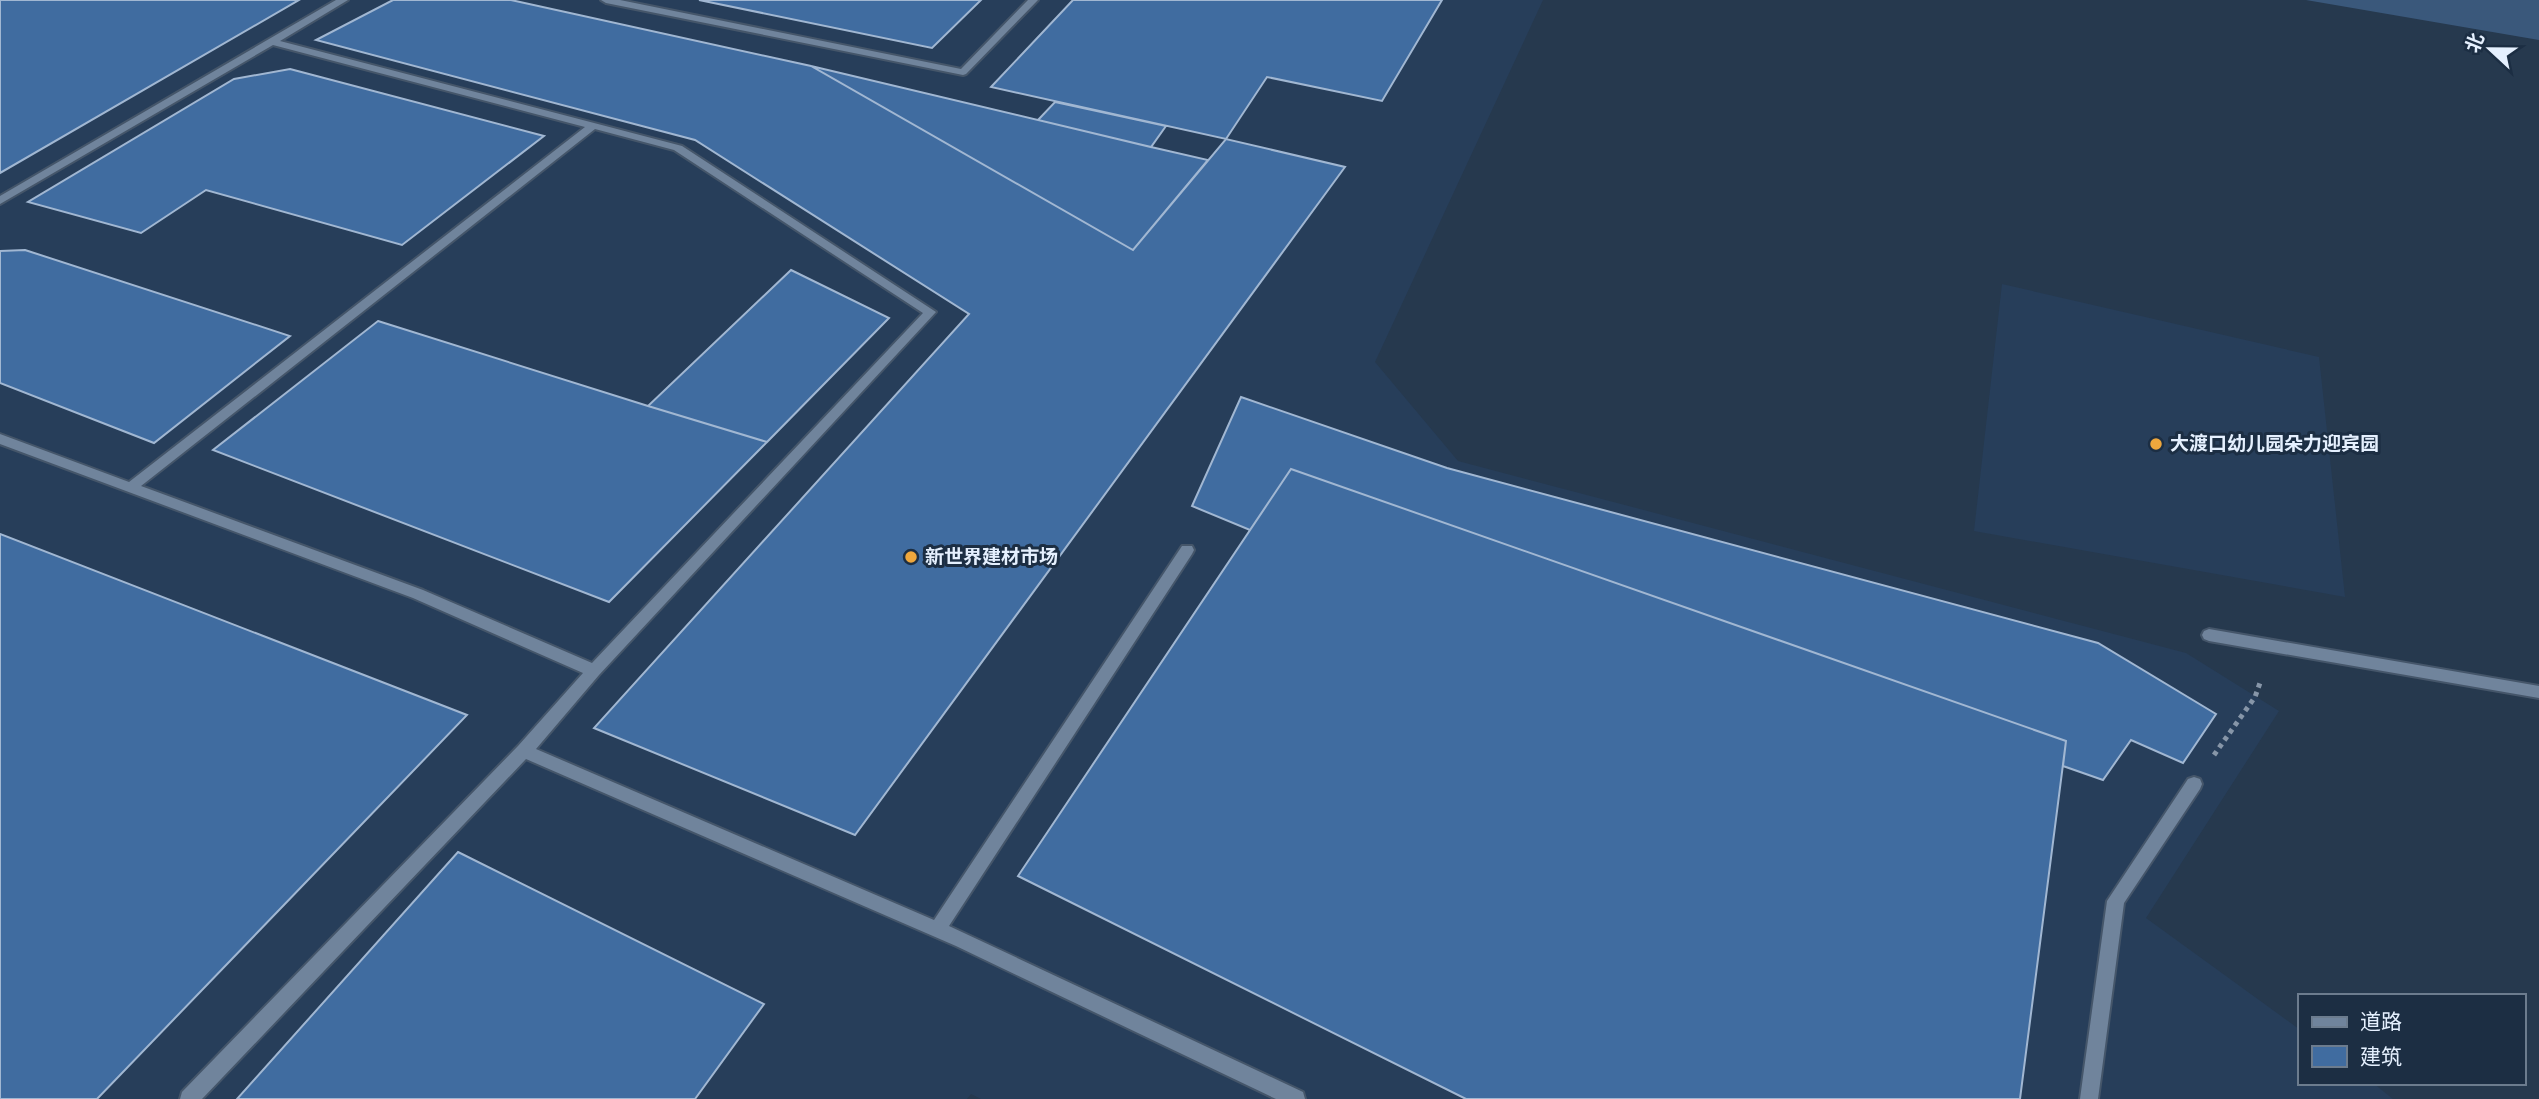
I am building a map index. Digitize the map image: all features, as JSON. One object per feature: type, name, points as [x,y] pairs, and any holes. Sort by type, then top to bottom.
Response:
[{"type":"street","points":[[0,201],[343,0]]},
{"type":"street","points":[[606,0],[962,72],[1033,0]]},
{"type":"street","points":[[189,1099],[524,751],[594,671],[930,312],[678,148],[273,42]]},
{"type":"street","points":[[131,487],[593,126]]},
{"type":"street","points":[[0,439],[418,594],[594,671]]},
{"type":"street","points":[[937,930],[1187,550]]},
{"type":"street","points":[[2209,635],[2539,692]]},
{"type":"street","points":[[524,751],[937,930],[1296,1099]]},
{"type":"street","points":[[2089,1099],[2116,901],[2194,784]]},
{"type":"path","points":[[2194,784],[2256,697],[2272,646]]},
{"type":"shaded area","name":"新世界建材市场","points":[[0,0],[1543,0],[1375,362],[1458,461],[2186,653],[2279,711],[2146,918],[2298,1028],[2298,1085],[2376,1085],[2393,1099],[981,1099],[971,1094],[967,1099],[0,1099]]},
{"type":"shaded area","points":[[2306,0],[2539,0],[2539,40]]},
{"type":"shaded area","name":"大渡口幼儿园朵力迎宾园","points":[[2002,284],[2319,357],[2345,597],[1974,531]]},
{"type":"building","points":[[0,0],[299,0],[0,173]]},
{"type":"building","points":[[393,0],[511,0],[811,66],[1133,250],[1226,139],[1345,167],[855,835],[594,728],[969,314],[695,140],[316,40]]},
{"type":"building","points":[[699,0],[981,0],[932,48]]},
{"type":"building","points":[[1073,0],[1442,0],[1382,101],[1267,77],[1226,139],[991,87]]},
{"type":"building","points":[[811,66],[1151,147],[1208,160],[1133,250]]},
{"type":"building","points":[[290,69],[544,136],[402,245],[206,190],[141,233],[28,202],[234,79]]},
{"type":"building","points":[[1055,102],[1166,126],[1151,147],[1038,120]]},
{"type":"building","points":[[25,250],[290,336],[154,443],[0,383],[0,251]]},
{"type":"building","points":[[791,270],[889,318],[767,442],[648,406]]},
{"type":"building","points":[[378,321],[767,442],[609,602],[213,450]]},
{"type":"building","points":[[1241,397],[1447,468],[2098,643],[2216,714],[2183,763],[2131,740],[2103,780],[2063,766],[2066,741],[1291,469],[1250,530],[1192,506]]},
{"type":"building","points":[[1291,469],[2066,741],[2020,1099],[1466,1099],[1018,876]]},
{"type":"building","points":[[0,534],[467,715],[97,1099],[0,1099]]},
{"type":"building","points":[[458,852],[764,1004],[695,1099],[237,1099]]},
{"type":"place","name":"大渡口幼儿园朵力迎宾园","points":[[2156,444]]},
{"type":"place","name":"新世界建材市场","points":[[911,557]]}]
